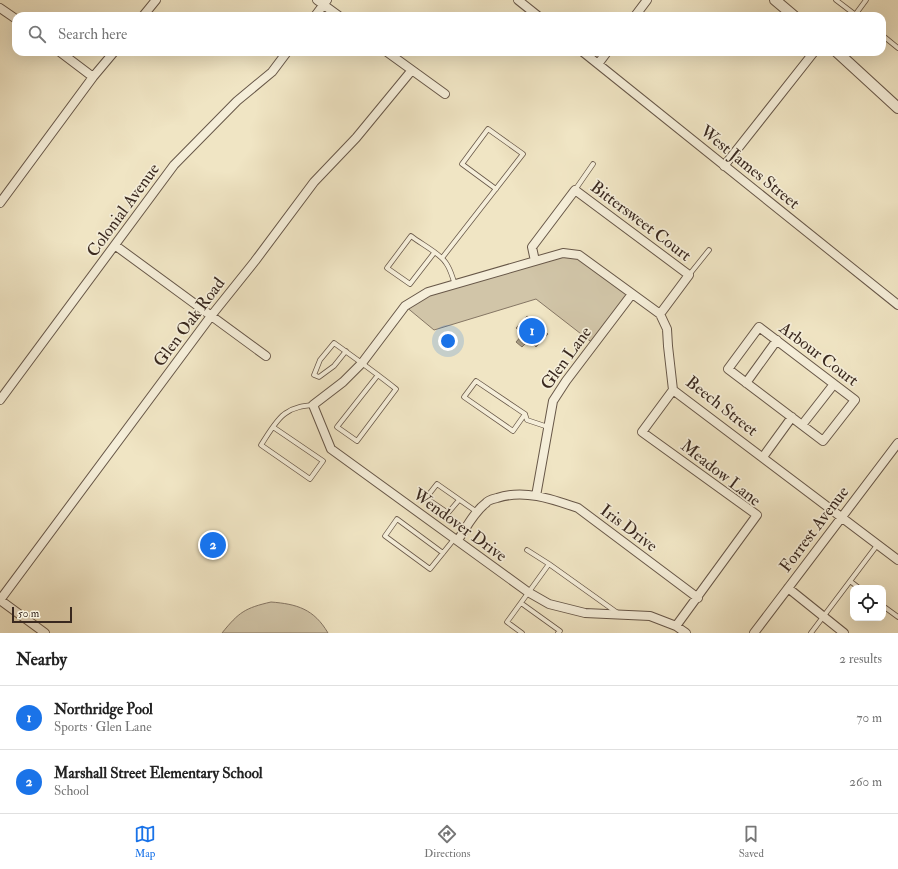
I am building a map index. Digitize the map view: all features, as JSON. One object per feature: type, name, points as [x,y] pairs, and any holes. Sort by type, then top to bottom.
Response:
[{"type":"street","points":[[146,12],[156,0]]},
{"type":"street","points":[[518,0],[533,12]]},
{"type":"street","points":[[638,12],[647,0]]},
{"type":"street","points":[[775,0],[789,12]]},
{"type":"street","points":[[317,12],[323,2],[334,12]]},
{"type":"street","points":[[0,8],[12,16]]},
{"type":"street","points":[[65,56],[94,77]]},
{"type":"street","points":[[0,203],[111,56]]},
{"type":"street","name":"Colonial Avenue","points":[[1,395],[116,246],[174,165],[237,101],[272,72],[284,56]]},
{"type":"street","points":[[393,56],[446,94]]},
{"type":"street","name":"West James Street","points":[[588,56],[898,305]]},
{"type":"street","points":[[598,64],[604,56]]},
{"type":"street","points":[[724,166],[811,56]]},
{"type":"street","points":[[841,56],[898,108]]},
{"type":"street","name":"Glen Oak Road","points":[[0,600],[211,316],[255,261],[314,182],[356,138],[412,70]]},
{"type":"street","points":[[535,261],[532,247],[575,190]]},
{"type":"street","name":"Bittersweet Court","points":[[575,190],[689,275],[660,314]]},
{"type":"street","points":[[116,246],[266,356]]},
{"type":"street","points":[[313,405],[343,382],[362,363],[405,306],[428,292],[563,253],[579,255],[660,314]]},
{"type":"street","name":"Glen Lane","points":[[536,496],[553,400],[632,294]]},
{"type":"street","name":"Beech Street","points":[[660,314],[667,329],[673,390],[898,560]]},
{"type":"street","name":"Arbour Court","points":[[760,328],[855,400],[823,441],[746,383],[728,369],[760,328]]},
{"type":"street","points":[[746,383],[777,340]]},
{"type":"street","points":[[802,425],[834,384]]},
{"type":"street","name":"Meadow Lane","points":[[673,390],[642,432],[757,515],[698,598],[676,626]]},
{"type":"street","name":"Wendover Drive","points":[[313,405],[331,448],[528,592],[549,604],[585,613],[650,616],[676,626],[686,633]]},
{"type":"street","points":[[762,457],[792,417]]},
{"type":"street","name":"Forrest Avenue","points":[[754,633],[898,443]]},
{"type":"street","name":"Iris Drive","points":[[456,539],[486,502],[503,496],[519,494],[557,501],[578,508],[698,598]]},
{"type":"street","points":[[788,588],[844,633]]},
{"type":"street","points":[[0,600],[45,633]]},
{"type":"lane","points":[[836,0],[852,12]]},
{"type":"lane","points":[[858,12],[866,0]]},
{"type":"lane","points":[[886,38],[898,48]]},
{"type":"lane","points":[[442,258],[496,189],[523,154],[488,129],[462,164],[496,189]]},
{"type":"lane","points":[[575,190],[593,164]]},
{"type":"lane","points":[[434,253],[410,284],[387,268],[410,236],[442,258],[446,262],[452,273],[455,284]]},
{"type":"lane","points":[[689,275],[709,250]]},
{"type":"lane","points":[[346,352],[334,366],[319,378],[314,374],[320,360],[334,343],[362,363],[378,375],[396,389],[357,441],[337,427],[378,375]]},
{"type":"lane","points":[[525,414],[513,431],[464,397],[476,381],[525,414],[527,420],[548,427]]},
{"type":"lane","points":[[273,427],[323,461],[310,479],[261,445],[273,427],[282,415],[299,407],[313,405]]},
{"type":"lane","points":[[459,500],[448,514],[426,498],[437,484],[477,512]]},
{"type":"lane","points":[[443,553],[397,519],[385,536],[430,569],[456,539]]},
{"type":"lane","points":[[811,633],[878,544]]},
{"type":"lane","points":[[527,550],[619,614]]},
{"type":"lane","points":[[522,633],[507,622],[549,564]]},
{"type":"lane","points":[[850,581],[855,585]]},
{"type":"lane","points":[[521,603],[560,631],[558,633]]},
{"type":"lane","points":[[886,608],[898,617]]},
{"type":"shaded area","points":[[579,255],[632,294],[594,344],[536,299],[434,330],[405,306],[428,292],[535,261]]},
{"type":"shaded area","points":[[527,316],[548,334],[536,347],[529,340],[522,347],[516,342],[523,334],[516,328]]},
{"type":"shaded area","points":[[271,602],[289,604],[304,609],[317,618],[328,633],[222,633],[233,620],[243,612],[255,606]]},
{"type":"place","name":"Northridge Pool","points":[[532,331]]},
{"type":"place","name":"Marshall Street Elementary School","points":[[213,545]]}]
